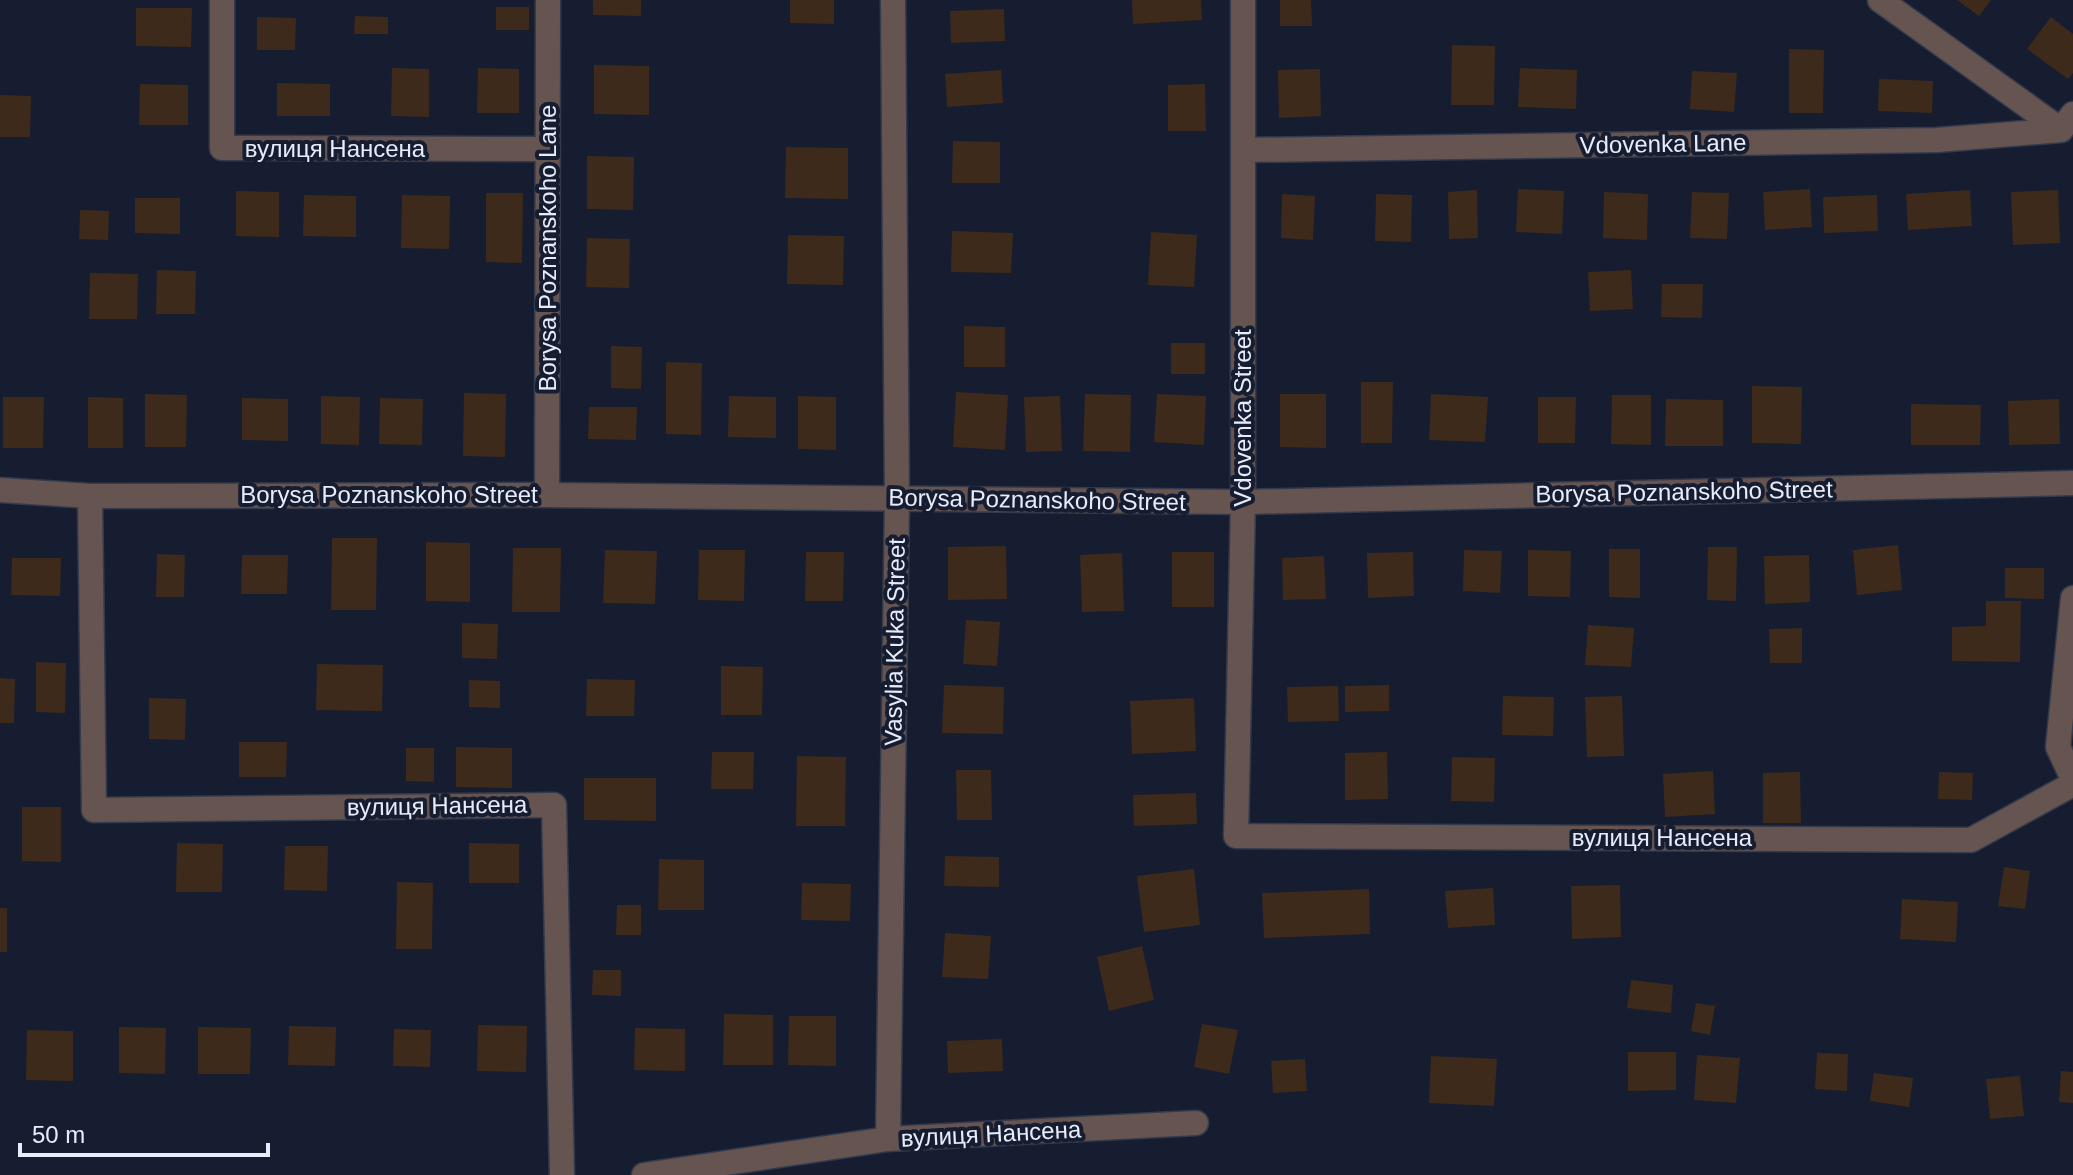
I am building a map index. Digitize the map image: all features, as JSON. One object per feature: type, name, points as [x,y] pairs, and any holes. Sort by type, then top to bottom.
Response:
[{"type":"street","name":"вулиця Нансена","points":[[222,0],[222,148],[548,149]]},
{"type":"street","name":"Borysa Poznanskoho Lane","points":[[547,495],[548,0]]},
{"type":"street","name":"Vasylia Kuka Street","points":[[888,1139],[897,499],[893,0]]},
{"type":"street","name":"Vdovenka Street","points":[[1236,836],[1243,502],[1243,0]]},
{"type":"street","points":[[1880,0],[2067,122]]},
{"type":"street","name":"Vdovenka Lane","points":[[1245,150],[1937,140],[2067,122]]},
{"type":"street","name":"Borysa Poznanskoho Street","points":[[0,490],[90,496],[547,495],[1243,502],[2073,483]]},
{"type":"street","name":"вулиця Нансена","points":[[90,496],[94,810],[554,805],[562,1175]]},
{"type":"street","points":[[2073,598],[2058,747],[2073,782]]},
{"type":"street","name":"вулиця Нансена","points":[[1236,836],[1971,840],[2073,782]]},
{"type":"street","name":"вулиця Нансена","points":[[644,1175],[888,1139],[1196,1123]]},
{"type":"building","points":[[593,0],[641,0],[641,16],[593,15]]},
{"type":"building","points":[[790,0],[834,0],[834,24],[790,23]]},
{"type":"building","points":[[1132,0],[1201,0],[1202,20],[1133,24]]},
{"type":"building","points":[[1280,0],[1311,0],[1312,26],[1280,26]]},
{"type":"building","points":[[1957,0],[1991,0],[1979,16]]},
{"type":"building","points":[[496,7],[529,7],[529,30],[496,30]]},
{"type":"building","points":[[136,8],[192,8],[191,47],[136,46]]},
{"type":"building","points":[[1004,9],[1005,41],[951,43],[950,11]]},
{"type":"building","points":[[355,16],[388,17],[388,34],[354,34]]},
{"type":"building","points":[[257,17],[296,18],[295,50],[257,50]]},
{"type":"building","points":[[2051,17],[2073,34],[2073,73],[2068,79],[2027,49]]},
{"type":"building","points":[[1452,45],[1495,46],[1494,105],[1451,105]]},
{"type":"building","points":[[1789,49],[1824,50],[1823,113],[1789,113]]},
{"type":"building","points":[[594,65],[649,66],[649,115],[594,114]]},
{"type":"building","points":[[392,68],[429,69],[429,117],[391,116]]},
{"type":"building","points":[[478,68],[519,69],[519,113],[477,113]]},
{"type":"building","points":[[1520,68],[1577,70],[1576,109],[1518,107]]},
{"type":"building","points":[[1320,69],[1321,116],[1279,118],[1278,70]]},
{"type":"building","points":[[1001,70],[1003,103],[947,107],[945,74]]},
{"type":"building","points":[[1692,71],[1737,73],[1734,112],[1690,109]]},
{"type":"building","points":[[1879,79],[1933,81],[1932,113],[1878,111]]},
{"type":"building","points":[[277,83],[330,84],[330,116],[277,116]]},
{"type":"building","points":[[140,84],[188,85],[188,125],[139,125]]},
{"type":"building","points":[[1205,84],[1206,131],[1168,131],[1168,85]]},
{"type":"building","points":[[0,95],[31,96],[30,137],[0,137]]},
{"type":"building","points":[[953,141],[1000,142],[1000,183],[952,183]]},
{"type":"building","points":[[786,147],[848,148],[848,199],[785,198]]},
{"type":"building","points":[[587,156],[634,157],[633,210],[587,209]]},
{"type":"building","points":[[1518,189],[1564,191],[1562,234],[1516,232]]},
{"type":"building","points":[[1810,189],[1812,227],[1765,230],[1763,192]]},
{"type":"building","points":[[1477,190],[1478,238],[1449,239],[1448,192]]},
{"type":"building","points":[[1970,190],[1972,226],[1908,230],[1906,194]]},
{"type":"building","points":[[2058,190],[2060,243],[2013,245],[2011,192]]},
{"type":"building","points":[[236,191],[279,192],[279,237],[236,236]]},
{"type":"building","points":[[1604,192],[1648,194],[1647,240],[1603,238]]},
{"type":"building","points":[[1692,192],[1729,193],[1727,239],[1690,238]]},
{"type":"building","points":[[486,193],[523,193],[522,263],[486,262]]},
{"type":"building","points":[[1282,194],[1315,196],[1313,240],[1281,238]]},
{"type":"building","points":[[1376,194],[1412,195],[1411,242],[1375,241]]},
{"type":"building","points":[[304,195],[356,196],[356,237],[303,236]]},
{"type":"building","points":[[402,195],[450,196],[449,249],[401,248]]},
{"type":"building","points":[[1877,195],[1878,231],[1824,233],[1823,197]]},
{"type":"building","points":[[135,198],[180,198],[180,234],[135,233]]},
{"type":"building","points":[[80,210],[109,211],[108,240],[79,239]]},
{"type":"building","points":[[952,231],[1013,233],[1011,273],[951,272]]},
{"type":"building","points":[[1151,232],[1197,235],[1194,287],[1148,285]]},
{"type":"building","points":[[788,235],[844,236],[843,285],[787,284]]},
{"type":"building","points":[[587,238],[630,239],[629,288],[586,287]]},
{"type":"building","points":[[157,270],[196,271],[195,314],[156,314]]},
{"type":"building","points":[[1631,270],[1633,309],[1590,311],[1588,272]]},
{"type":"building","points":[[90,273],[138,274],[137,319],[89,319]]},
{"type":"building","points":[[1662,284],[1703,284],[1702,318],[1661,317]]},
{"type":"building","points":[[964,326],[1005,327],[1005,367],[964,367]]},
{"type":"building","points":[[1171,343],[1205,343],[1205,374],[1171,374]]},
{"type":"building","points":[[611,346],[642,347],[641,389],[611,388]]},
{"type":"building","points":[[666,362],[702,363],[701,435],[666,434]]},
{"type":"building","points":[[1361,382],[1393,382],[1392,443],[1361,443]]},
{"type":"building","points":[[1752,386],[1802,387],[1801,444],[1752,443]]},
{"type":"building","points":[[956,392],[1008,395],[1005,450],[953,447]]},
{"type":"building","points":[[464,393],[506,394],[505,457],[463,456]]},
{"type":"building","points":[[145,394],[187,395],[186,447],[145,447]]},
{"type":"building","points":[[1085,394],[1131,395],[1130,452],[1083,451]]},
{"type":"building","points":[[1157,394],[1206,396],[1204,445],[1154,442]]},
{"type":"building","points":[[1280,394],[1326,394],[1326,448],[1280,447]]},
{"type":"building","points":[[1431,394],[1488,397],[1485,442],[1429,440]]},
{"type":"building","points":[[1612,395],[1651,395],[1651,445],[1611,444]]},
{"type":"building","points":[[321,396],[360,397],[359,445],[321,444]]},
{"type":"building","points":[[729,396],[776,397],[776,438],[728,437]]},
{"type":"building","points":[[798,396],[836,397],[836,450],[798,449]]},
{"type":"building","points":[[1060,396],[1062,451],[1026,452],[1024,397]]},
{"type":"building","points":[[3,397],[44,397],[43,448],[3,448]]},
{"type":"building","points":[[88,397],[123,398],[123,448],[88,448]]},
{"type":"building","points":[[1538,397],[1576,397],[1575,443],[1538,443]]},
{"type":"building","points":[[242,398],[288,399],[288,441],[242,440]]},
{"type":"building","points":[[380,398],[423,399],[422,445],[379,444]]},
{"type":"building","points":[[1666,399],[1723,400],[1723,446],[1665,446]]},
{"type":"building","points":[[2059,399],[2060,444],[2009,445],[2008,401]]},
{"type":"building","points":[[1911,404],[1981,405],[1980,445],[1911,445]]},
{"type":"building","points":[[589,407],[637,407],[636,440],[588,439]]},
{"type":"building","points":[[332,538],[377,538],[376,610],[331,610]]},
{"type":"building","points":[[426,542],[470,543],[470,602],[426,601]]},
{"type":"building","points":[[1898,545],[1902,590],[1857,595],[1853,550]]},
{"type":"building","points":[[1006,546],[1007,599],[948,600],[948,547]]},
{"type":"building","points":[[1708,547],[1737,547],[1736,601],[1707,600]]},
{"type":"building","points":[[513,548],[561,548],[560,612],[512,612]]},
{"type":"building","points":[[1609,549],[1640,549],[1640,598],[1609,597]]},
{"type":"building","points":[[605,550],[657,551],[655,604],[603,603]]},
{"type":"building","points":[[699,550],[745,550],[744,601],[698,600]]},
{"type":"building","points":[[1464,550],[1502,551],[1500,593],[1463,591]]},
{"type":"building","points":[[1528,550],[1571,551],[1570,597],[1528,596]]},
{"type":"building","points":[[806,552],[844,552],[843,601],[805,601]]},
{"type":"building","points":[[1172,552],[1214,552],[1214,607],[1172,607]]},
{"type":"building","points":[[1413,552],[1414,596],[1368,598],[1367,553]]},
{"type":"building","points":[[1122,553],[1124,611],[1082,612],[1080,555]]},
{"type":"building","points":[[157,554],[185,555],[184,597],[156,597]]},
{"type":"building","points":[[242,555],[288,555],[287,594],[241,594]]},
{"type":"building","points":[[1809,555],[1810,602],[1765,604],[1764,556]]},
{"type":"building","points":[[1324,556],[1326,599],[1283,600],[1282,558]]},
{"type":"building","points":[[12,558],[61,558],[60,596],[11,595]]},
{"type":"building","points":[[2005,568],[2044,568],[2044,599],[2005,598]]},
{"type":"building","points":[[1986,601],[2021,601],[2020,662],[1952,661],[1952,627],[1986,626]]},
{"type":"building","points":[[966,620],[1000,622],[997,666],[963,664]]},
{"type":"building","points":[[462,623],[498,624],[497,659],[462,658]]},
{"type":"building","points":[[1588,625],[1634,628],[1631,667],[1585,665]]},
{"type":"building","points":[[1802,628],[1802,663],[1770,663],[1769,629]]},
{"type":"building","points":[[36,662],[66,663],[65,713],[36,712]]},
{"type":"building","points":[[317,664],[383,665],[382,711],[316,710]]},
{"type":"building","points":[[721,666],[763,667],[762,715],[721,715]]},
{"type":"building","points":[[0,678],[15,679],[14,723],[0,723]]},
{"type":"building","points":[[587,679],[635,680],[634,716],[586,716]]},
{"type":"building","points":[[469,680],[500,681],[500,708],[469,707]]},
{"type":"building","points":[[944,685],[1004,687],[1003,734],[942,733]]},
{"type":"building","points":[[1389,685],[1389,711],[1345,712],[1345,686]]},
{"type":"building","points":[[1338,686],[1339,721],[1288,722],[1287,687]]},
{"type":"building","points":[[1503,696],[1554,697],[1553,736],[1502,735]]},
{"type":"building","points":[[1622,696],[1624,756],[1587,757],[1585,697]]},
{"type":"building","points":[[149,698],[186,699],[185,740],[149,739]]},
{"type":"building","points":[[1194,698],[1196,751],[1132,754],[1130,701]]},
{"type":"building","points":[[239,742],[287,742],[286,777],[239,777]]},
{"type":"building","points":[[456,747],[512,748],[512,788],[456,787]]},
{"type":"building","points":[[406,748],[434,748],[434,782],[406,781]]},
{"type":"building","points":[[712,752],[754,752],[753,789],[711,789]]},
{"type":"building","points":[[1387,752],[1388,799],[1345,800],[1345,753]]},
{"type":"building","points":[[797,756],[846,757],[845,826],[796,826]]},
{"type":"building","points":[[1452,757],[1495,758],[1494,802],[1451,801]]},
{"type":"building","points":[[956,770],[991,770],[992,820],[957,820]]},
{"type":"building","points":[[1713,771],[1715,814],[1665,817],[1663,774]]},
{"type":"building","points":[[1800,772],[1801,823],[1763,823],[1763,773]]},
{"type":"building","points":[[1939,772],[1973,773],[1972,800],[1938,799]]},
{"type":"building","points":[[584,778],[656,778],[656,821],[584,820]]},
{"type":"building","points":[[1196,793],[1197,824],[1134,826],[1133,795]]},
{"type":"building","points":[[22,807],[61,807],[61,862],[22,861]]},
{"type":"building","points":[[177,843],[223,844],[222,892],[176,892]]},
{"type":"building","points":[[469,843],[519,844],[519,883],[469,883]]},
{"type":"building","points":[[285,846],[328,846],[327,891],[284,890]]},
{"type":"building","points":[[945,856],[999,857],[999,887],[944,886]]},
{"type":"building","points":[[659,859],[704,860],[704,910],[658,910]]},
{"type":"building","points":[[2004,867],[2030,871],[2025,909],[1998,906]]},
{"type":"building","points":[[1194,869],[1200,925],[1144,932],[1137,876]]},
{"type":"building","points":[[397,882],[433,883],[432,949],[396,949]]},
{"type":"building","points":[[802,883],[851,884],[850,921],[801,920]]},
{"type":"building","points":[[1620,885],[1621,937],[1572,939],[1571,886]]},
{"type":"building","points":[[1493,888],[1495,925],[1448,928],[1445,891]]},
{"type":"building","points":[[1369,889],[1370,934],[1264,938],[1262,893]]},
{"type":"building","points":[[1902,899],[1958,902],[1956,942],[1900,939]]},
{"type":"building","points":[[617,905],[641,905],[641,935],[616,935]]},
{"type":"building","points":[[0,908],[7,908],[7,952],[0,952]]},
{"type":"building","points":[[945,933],[991,936],[988,979],[942,977]]},
{"type":"building","points":[[1142,946],[1154,1000],[1109,1011],[1097,957]]},
{"type":"building","points":[[593,970],[621,970],[621,996],[592,995]]},
{"type":"building","points":[[1631,980],[1673,985],[1671,1013],[1627,1008]]},
{"type":"building","points":[[1696,1003],[1715,1006],[1710,1035],[1691,1031]]},
{"type":"building","points":[[724,1014],[773,1015],[773,1065],[723,1065]]},
{"type":"building","points":[[789,1016],[836,1016],[836,1066],[788,1065]]},
{"type":"building","points":[[1202,1024],[1238,1030],[1229,1074],[1194,1067]]},
{"type":"building","points":[[478,1025],[527,1026],[526,1072],[477,1071]]},
{"type":"building","points":[[289,1026],[336,1027],[335,1066],[288,1065]]},
{"type":"building","points":[[119,1027],[166,1028],[165,1074],[119,1073]]},
{"type":"building","points":[[198,1027],[251,1028],[250,1074],[198,1074]]},
{"type":"building","points":[[635,1028],[685,1029],[685,1071],[634,1070]]},
{"type":"building","points":[[394,1029],[431,1030],[430,1067],[393,1066]]},
{"type":"building","points":[[27,1030],[73,1031],[73,1081],[26,1080]]},
{"type":"building","points":[[1002,1039],[1003,1071],[948,1073],[947,1041]]},
{"type":"building","points":[[1628,1052],[1676,1052],[1676,1090],[1628,1091]]},
{"type":"building","points":[[1817,1053],[1848,1054],[1847,1091],[1815,1089]]},
{"type":"building","points":[[1697,1055],[1740,1058],[1736,1103],[1694,1100]]},
{"type":"building","points":[[1431,1056],[1497,1059],[1494,1106],[1429,1103]]},
{"type":"building","points":[[1305,1059],[1307,1091],[1273,1093],[1271,1061]]},
{"type":"building","points":[[2061,1071],[2073,1072],[2073,1103],[2059,1102]]},
{"type":"building","points":[[1874,1073],[1913,1078],[1909,1107],[1870,1101]]},
{"type":"building","points":[[2020,1076],[2024,1116],[1990,1119],[1986,1079]]}]
